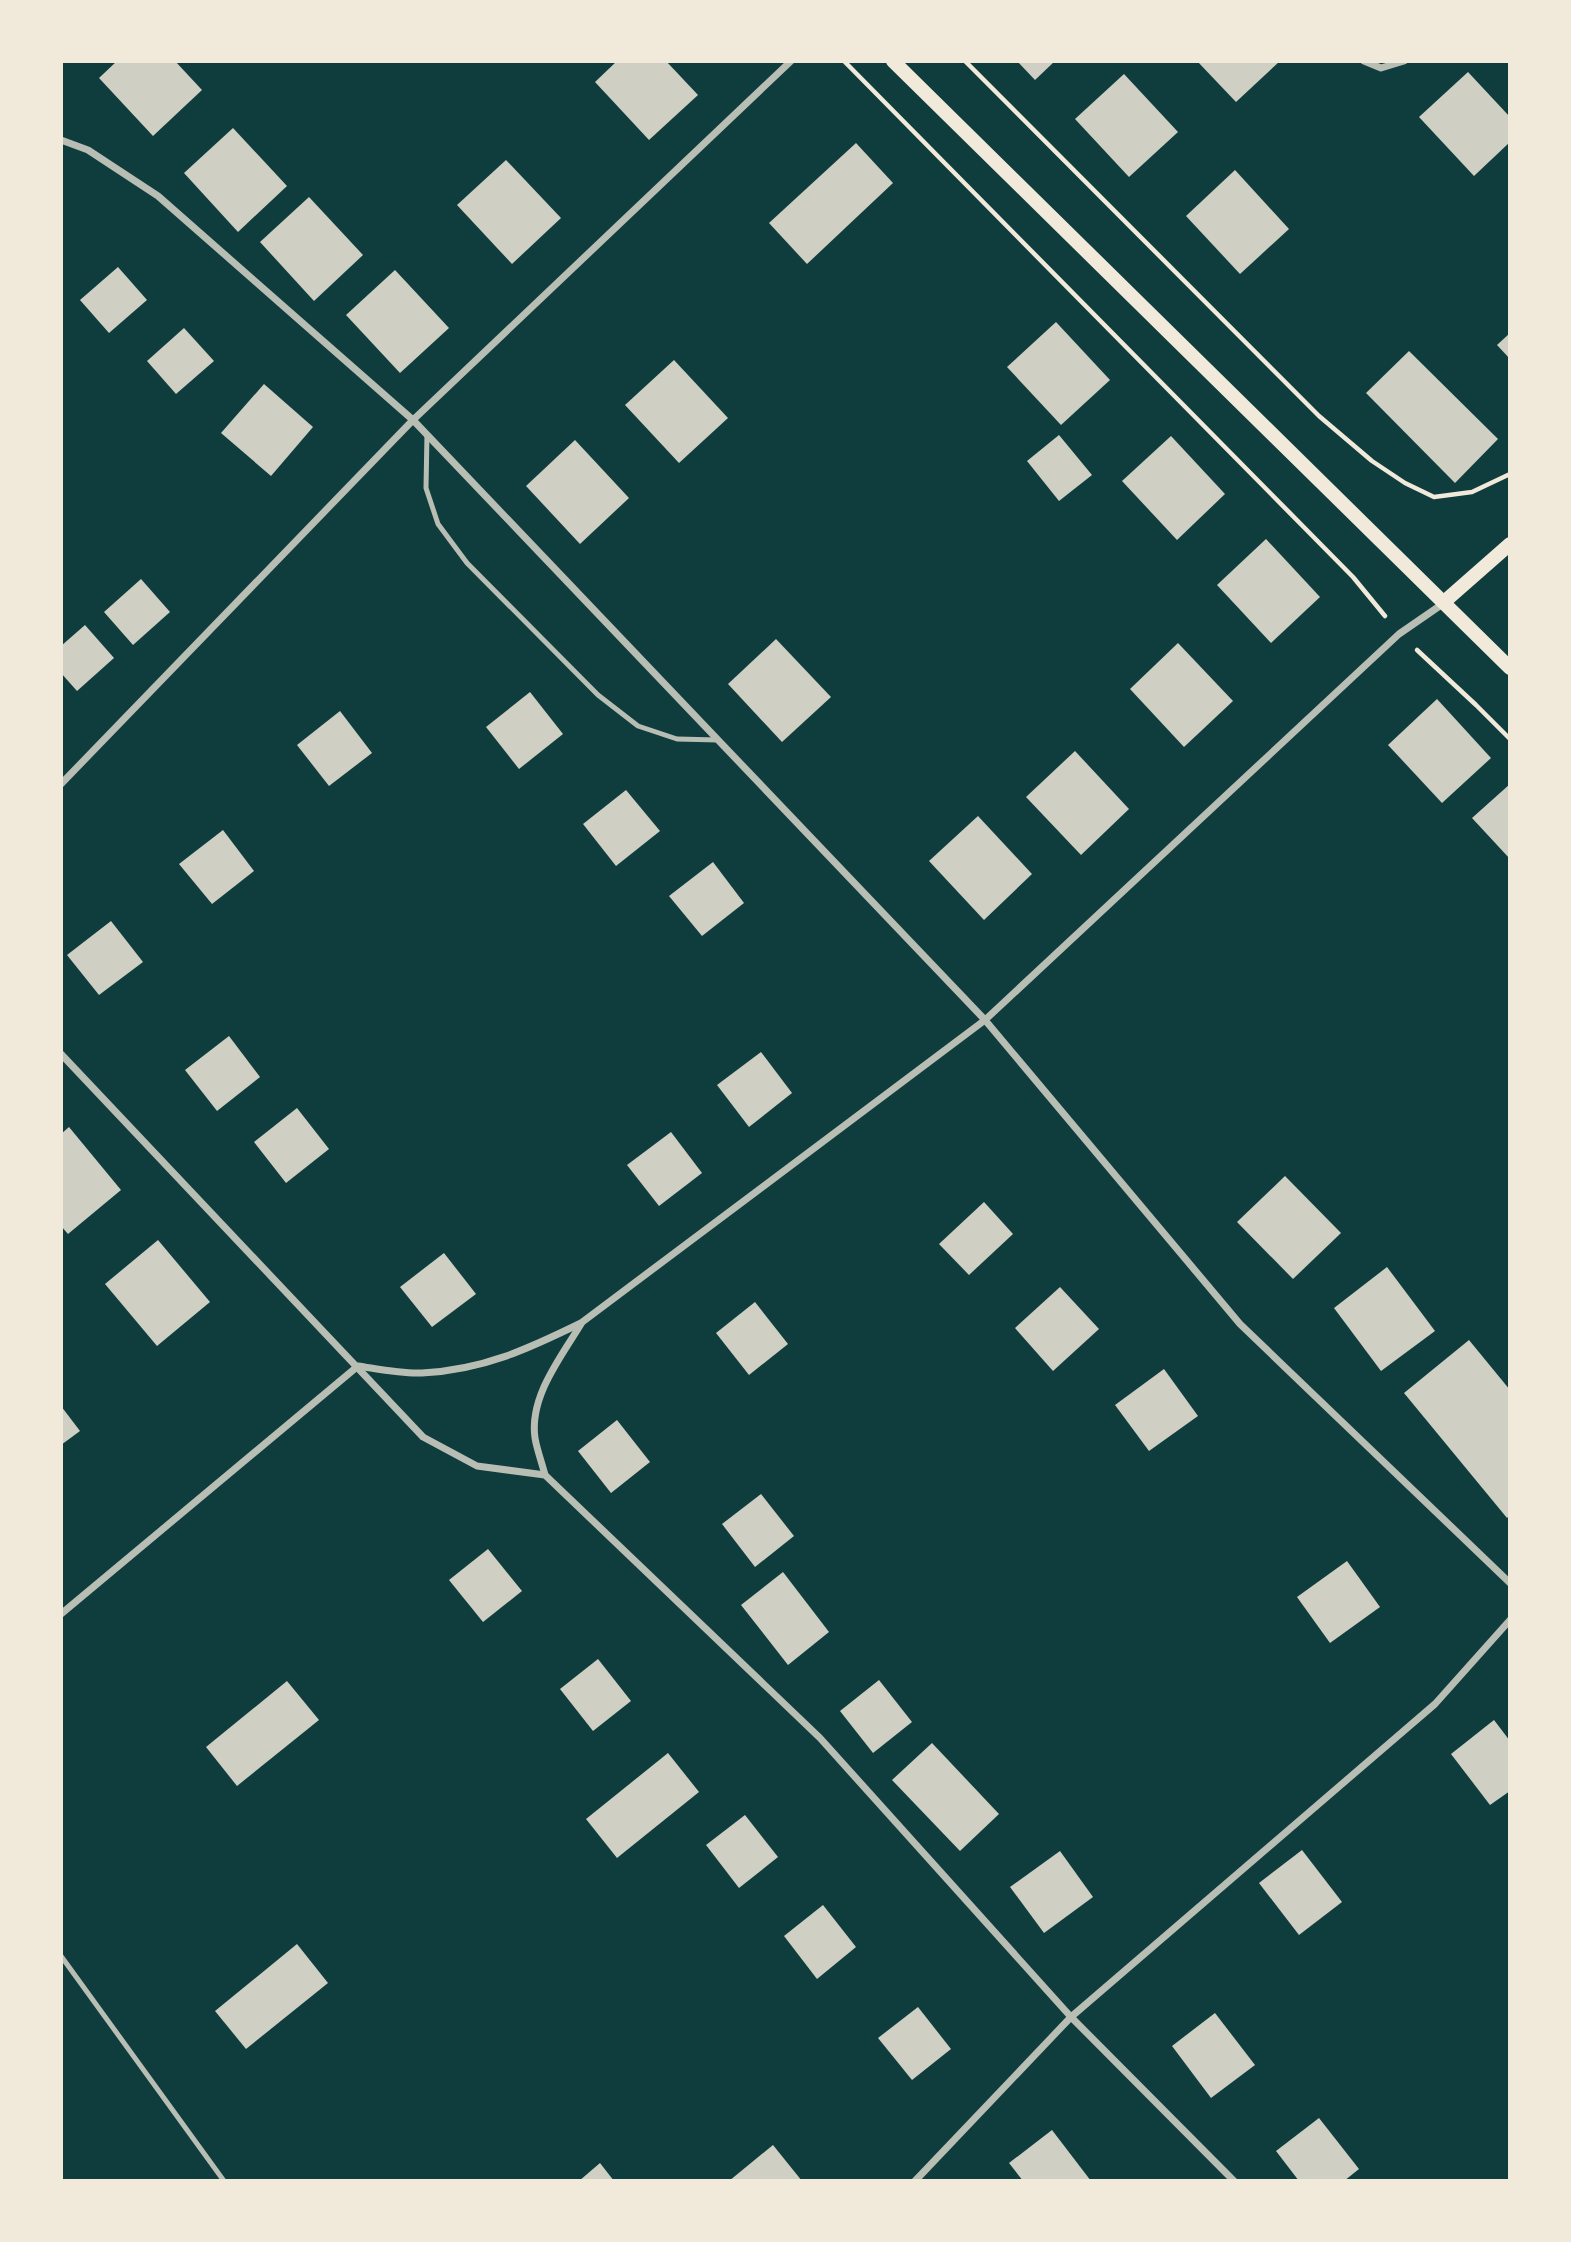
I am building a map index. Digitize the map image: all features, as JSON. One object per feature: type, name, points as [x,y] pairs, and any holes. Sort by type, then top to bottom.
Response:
[{"type":"main road","points":[[893,61],[1510,668]]},
{"type":"main road","points":[[1444,602],[1510,544]]},
{"type":"street","points":[[61,784],[413,419],[791,61]]},
{"type":"street","points":[[1364,61],[1381,68],[1404,61]]},
{"type":"street","points":[[61,140],[88,150],[158,196],[413,419],[985,1020],[1240,1324],[1510,1583]]},
{"type":"street","points":[[61,1614],[358,1366],[420,1374],[472,1368],[521,1352],[581,1323],[985,1020],[1399,635],[1444,602]]},
{"type":"street","points":[[61,1054],[423,1437],[477,1466],[545,1475]]},
{"type":"street","points":[[581,1323],[537,1403],[535,1437],[545,1475],[820,1738],[1071,2017],[1234,2181]]},
{"type":"street","points":[[915,2181],[1071,2017],[1435,1704],[1510,1620]]},
{"type":"lane","points":[[427,434],[426,488],[438,524],[467,563],[598,695],[638,726],[677,739],[718,740]]},
{"type":"lane","points":[[61,1956],[224,2181]]},
{"type":"path","points":[[844,61],[1353,577],[1399,635],[1510,739]]},
{"type":"path","points":[[965,61],[1319,416],[1371,461],[1405,483],[1434,497],[1472,492],[1510,474]]},
{"type":"building","points":[[117,61],[175,61],[202,90],[153,136],[99,78]]},
{"type":"building","points":[[617,61],[666,61],[698,95],[649,140],[595,82]]},
{"type":"building","points":[[1017,61],[1055,61],[1035,80]]},
{"type":"building","points":[[1197,61],[1280,61],[1236,102]]},
{"type":"building","points":[[1468,72],[1510,117],[1510,142],[1474,176],[1419,117]]},
{"type":"building","points":[[1124,74],[1178,132],[1129,177],[1075,119]]},
{"type":"building","points":[[233,128],[287,186],[238,232],[184,173]]},
{"type":"building","points":[[856,143],[893,183],[807,264],[769,223]]},
{"type":"building","points":[[506,160],[561,218],[512,264],[457,205]]},
{"type":"building","points":[[1235,170],[1289,229],[1240,274],[1186,216]]},
{"type":"building","points":[[309,197],[363,255],[314,301],[260,242]]},
{"type":"building","points":[[118,267],[147,300],[109,333],[80,300]]},
{"type":"building","points":[[395,270],[449,328],[400,373],[346,315]]},
{"type":"building","points":[[1056,322],[1110,380],[1061,425],[1007,367]]},
{"type":"building","points":[[184,328],[214,361],[176,394],[147,361]]},
{"type":"building","points":[[1510,333],[1510,359],[1497,345]]},
{"type":"building","points":[[1409,351],[1498,439],[1455,483],[1366,393]]},
{"type":"building","points":[[674,360],[728,418],[679,463],[625,405]]},
{"type":"building","points":[[264,384],[313,427],[271,476],[221,433]]},
{"type":"building","points":[[1059,435],[1092,475],[1059,501],[1027,461]]},
{"type":"building","points":[[1171,436],[1225,494],[1177,540],[1122,481]]},
{"type":"building","points":[[575,440],[629,498],[580,544],[526,486]]},
{"type":"building","points":[[1266,539],[1320,597],[1271,643],[1217,585]]},
{"type":"building","points":[[141,579],[170,612],[133,645],[104,612]]},
{"type":"building","points":[[85,625],[114,658],[77,691],[61,673],[61,646]]},
{"type":"building","points":[[776,639],[831,697],[782,742],[728,684]]},
{"type":"building","points":[[1178,643],[1233,701],[1184,747],[1130,689]]},
{"type":"building","points":[[530,692],[563,734],[519,769],[486,727]]},
{"type":"building","points":[[1437,699],[1491,758],[1442,803],[1388,745]]},
{"type":"building","points":[[340,711],[372,753],[329,786],[297,745]]},
{"type":"building","points":[[1075,751],[1129,809],[1081,855],[1026,797]]},
{"type":"building","points":[[1510,784],[1510,859],[1472,818]]},
{"type":"building","points":[[626,790],[660,831],[616,866],[583,824]]},
{"type":"building","points":[[978,816],[1032,874],[984,920],[929,861]]},
{"type":"building","points":[[223,830],[254,871],[212,904],[179,864]]},
{"type":"building","points":[[713,862],[744,903],[702,936],[669,896]]},
{"type":"building","points":[[111,921],[143,962],[99,995],[67,955]]},
{"type":"building","points":[[229,1036],[260,1077],[217,1111],[185,1070]]},
{"type":"building","points":[[761,1052],[792,1093],[749,1127],[717,1085]]},
{"type":"building","points":[[297,1108],[329,1149],[286,1183],[254,1142]]},
{"type":"building","points":[[69,1127],[121,1190],[68,1234],[61,1226],[61,1134]]},
{"type":"building","points":[[671,1132],[702,1173],[659,1206],[627,1165]]},
{"type":"building","points":[[1285,1176],[1341,1233],[1293,1279],[1237,1222]]},
{"type":"building","points":[[984,1202],[1013,1234],[969,1275],[939,1244]]},
{"type":"building","points":[[158,1240],[210,1302],[157,1346],[105,1284]]},
{"type":"building","points":[[444,1253],[476,1294],[432,1327],[400,1287]]},
{"type":"building","points":[[1387,1267],[1435,1331],[1381,1371],[1334,1308]]},
{"type":"building","points":[[1060,1287],[1099,1329],[1053,1371],[1015,1328]]},
{"type":"building","points":[[755,1302],[788,1344],[749,1375],[716,1333]]},
{"type":"building","points":[[1469,1340],[1510,1390],[1510,1515],[1507,1518],[1404,1393]]},
{"type":"building","points":[[1164,1369],[1198,1416],[1149,1451],[1115,1405]]},
{"type":"building","points":[[61,1406],[80,1431],[61,1445]]},
{"type":"building","points":[[617,1420],[650,1462],[611,1493],[578,1451]]},
{"type":"building","points":[[761,1494],[794,1536],[755,1567],[722,1524]]},
{"type":"building","points":[[488,1549],[522,1591],[483,1622],[449,1580]]},
{"type":"building","points":[[1347,1561],[1380,1607],[1330,1643],[1297,1597]]},
{"type":"building","points":[[783,1572],[829,1632],[788,1665],[741,1605]]},
{"type":"building","points":[[598,1659],[631,1701],[593,1731],[560,1689]]},
{"type":"building","points":[[879,1680],[912,1722],[873,1753],[840,1711]]},
{"type":"building","points":[[287,1681],[319,1720],[237,1786],[206,1747]]},
{"type":"building","points":[[1494,1720],[1510,1741],[1510,1791],[1490,1805],[1451,1754]]},
{"type":"building","points":[[932,1743],[999,1814],[960,1851],[892,1780]]},
{"type":"building","points":[[668,1753],[699,1792],[617,1858],[586,1819]]},
{"type":"building","points":[[745,1815],[778,1857],[739,1888],[706,1845]]},
{"type":"building","points":[[1302,1850],[1342,1902],[1299,1935],[1259,1883]]},
{"type":"building","points":[[1060,1851],[1093,1897],[1044,1933],[1010,1887]]},
{"type":"building","points":[[823,1905],[856,1947],[817,1979],[784,1936]]},
{"type":"building","points":[[297,1944],[328,1983],[246,2049],[215,2011]]},
{"type":"building","points":[[918,2007],[951,2049],[912,2080],[878,2038]]},
{"type":"building","points":[[1215,2013],[1255,2065],[1211,2098],[1172,2046]]},
{"type":"building","points":[[1319,2118],[1359,2169],[1344,2181],[1299,2181],[1276,2151]]},
{"type":"building","points":[[1052,2130],[1091,2181],[1023,2181],[1009,2163]]},
{"type":"building","points":[[773,2145],[802,2181],[729,2181]]},
{"type":"building","points":[[600,2163],[614,2181],[579,2181]]}]
